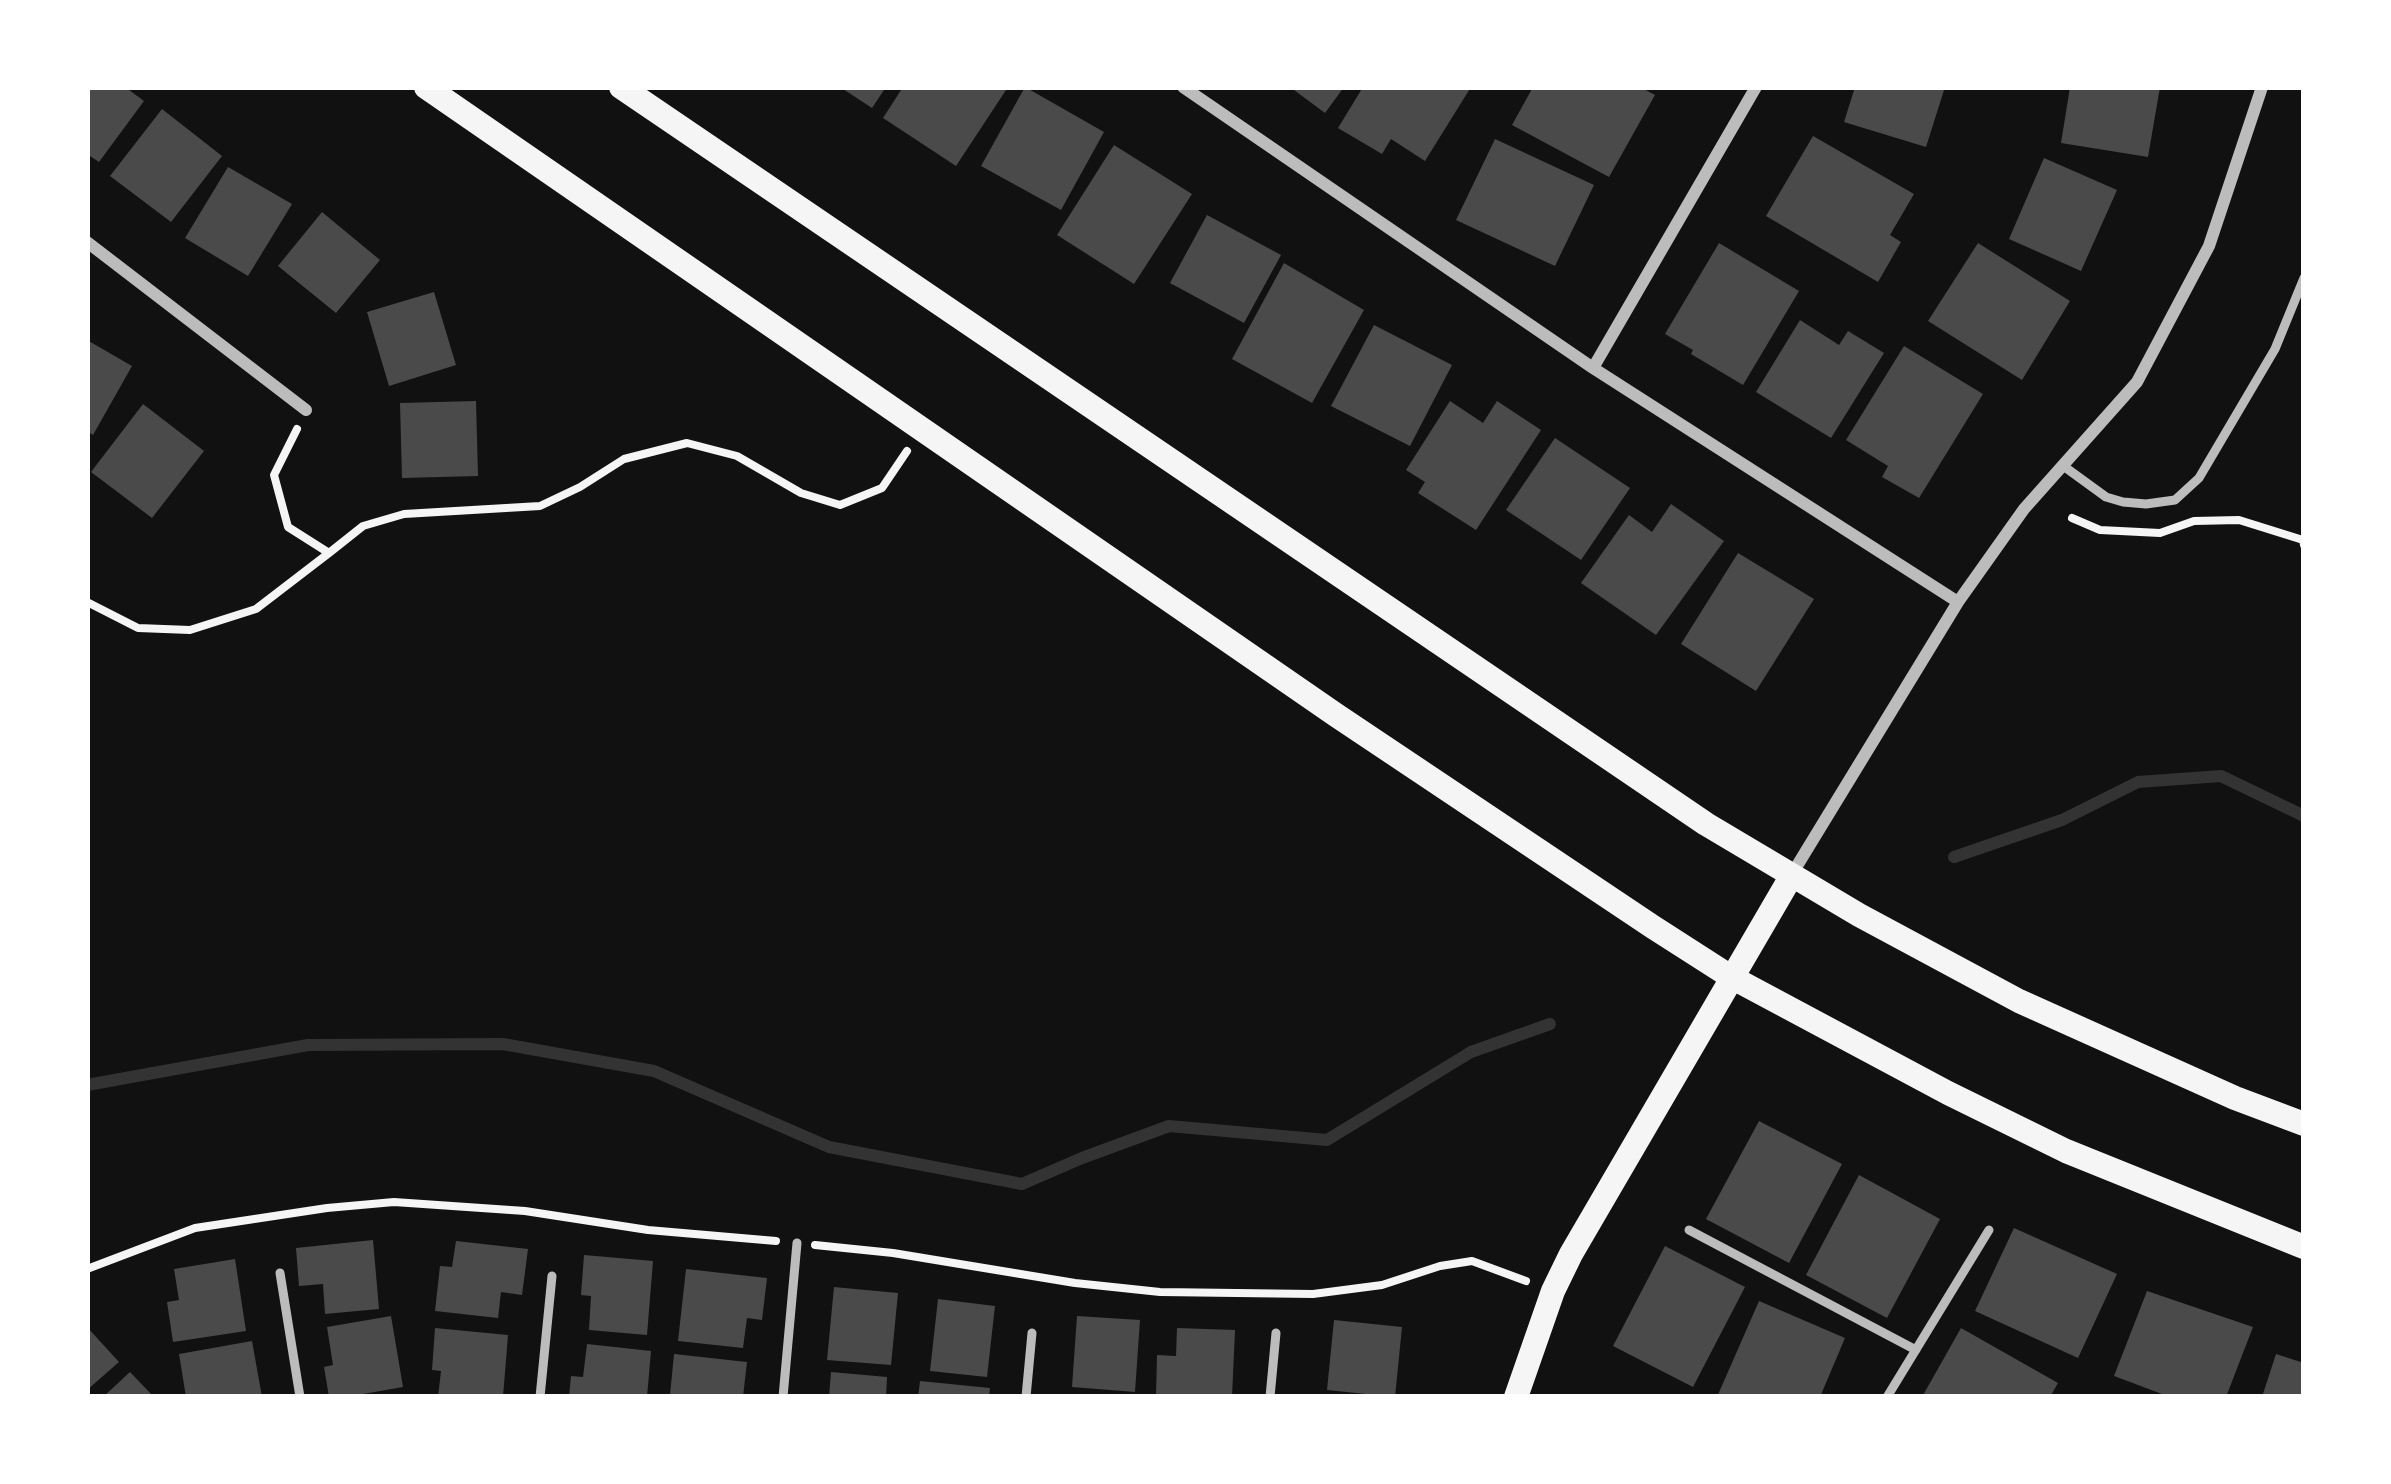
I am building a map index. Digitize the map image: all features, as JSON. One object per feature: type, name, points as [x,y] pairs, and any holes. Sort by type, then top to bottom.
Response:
[{"type":"main road","points":[[426,87],[1336,715],[1731,977],[2066,1150],[2304,1247]]},
{"type":"main road","points":[[621,87],[1688,812],[1859,915],[2020,1001],[2304,1124]]},
{"type":"main road","points":[[1516,1397],[1571,1254],[1792,875]]},
{"type":"street","points":[[1184,87],[1593,368],[1958,602]]},
{"type":"street","points":[[1593,368],[1756,87]]},
{"type":"street","points":[[1792,875],[1958,602],[2024,508],[2137,382],[2209,246],[2262,87]]},
{"type":"street","points":[[87,242],[306,410]]},
{"type":"lane","points":[[2062,465],[2106,497],[2122,502],[2175,500],[2199,478],[2275,349],[2304,278]]},
{"type":"lane","points":[[1689,1230],[1916,1349]]},
{"type":"lane","points":[[1888,1397],[1989,1230]]},
{"type":"lane","points":[[783,1397],[797,1243]]},
{"type":"lane","points":[[280,1273],[300,1397]]},
{"type":"lane","points":[[540,1397],[552,1276]]},
{"type":"lane","points":[[1025,1397],[1032,1333]]},
{"type":"lane","points":[[1270,1397],[1276,1333]]},
{"type":"path","points":[[306,410],[274,475],[288,527],[329,553]]},
{"type":"path","points":[[87,602],[138,628],[190,630],[256,609],[363,526],[404,514],[540,506],[624,459],[687,443],[737,456],[801,493],[840,506],[882,488],[922,429]]},
{"type":"path","points":[[2072,518],[2100,530],[2159,533],[2194,521],[2239,520],[2303,540],[2304,545]]},
{"type":"building","points":[[87,87],[125,87],[144,101],[99,162],[87,154]]},
{"type":"building","points":[[840,87],[886,87],[872,108]]},
{"type":"building","points":[[903,87],[1008,87],[956,166],[883,118]]},
{"type":"building","points":[[1025,87],[1104,132],[1061,210],[981,166]]},
{"type":"building","points":[[1290,87],[1344,87],[1325,113]]},
{"type":"building","points":[[1363,87],[1471,87],[1425,161],[1391,139],[1382,154],[1338,128]]},
{"type":"building","points":[[1533,87],[1640,87],[1655,95],[1609,177],[1512,125]]},
{"type":"building","points":[[1855,87],[1945,87],[1926,147],[1844,122]]},
{"type":"building","points":[[2070,87],[2160,87],[2148,157],[2061,143]]},
{"type":"building","points":[[162,109],[222,156],[171,222],[110,176]]},
{"type":"building","points":[[1813,136],[1914,194],[1890,235],[1901,242],[1878,282],[1766,216]]},
{"type":"building","points":[[1495,139],[1594,185],[1555,266],[1456,220]]},
{"type":"building","points":[[1114,145],[1192,194],[1134,284],[1057,235]]},
{"type":"building","points":[[2044,158],[2117,190],[2081,271],[2009,239]]},
{"type":"building","points":[[228,167],[292,204],[248,276],[185,238]]},
{"type":"building","points":[[322,212],[380,260],[336,313],[278,266]]},
{"type":"building","points":[[1207,215],[1281,255],[1244,323],[1170,283]]},
{"type":"building","points":[[1719,243],[1799,291],[1743,385],[1665,334]]},
{"type":"building","points":[[1978,243],[2070,301],[2022,380],[1928,321]]},
{"type":"building","points":[[1284,263],[1364,310],[1312,403],[1232,359]]},
{"type":"building","points":[[434,292],[456,365],[389,386],[367,312]]},
{"type":"building","points":[[1800,320],[1839,345],[1848,331],[1884,353],[1831,438],[1756,392]]},
{"type":"building","points":[[1374,325],[1452,365],[1410,446],[1331,406]]},
{"type":"building","points":[[87,340],[132,366],[93,435],[87,431]]},
{"type":"building","points":[[1904,346],[1983,394],[1919,498],[1882,477],[1888,466],[1846,440]]},
{"type":"building","points":[[476,401],[478,476],[402,478],[400,403]]},
{"type":"building","points":[[1450,401],[1483,423],[1497,401],[1541,430],[1476,530],[1418,493],[1425,482],[1406,470]]},
{"type":"building","points":[[143,404],[204,451],[152,518],[91,472]]},
{"type":"building","points":[[1555,438],[1630,488],[1581,560],[1506,510]]},
{"type":"building","points":[[1671,504],[1724,541],[1656,635],[1581,583],[1629,515],[1652,532]]},
{"type":"building","points":[[1738,553],[1814,599],[1756,691],[1681,644]]},
{"type":"building","points":[[1759,1121],[1842,1164],[1789,1263],[1706,1219]]},
{"type":"building","points":[[1859,1175],[1940,1219],[1887,1318],[1806,1275]]},
{"type":"building","points":[[2014,1228],[2117,1274],[2078,1358],[1975,1311]]},
{"type":"building","points":[[373,1240],[379,1309],[325,1314],[323,1284],[299,1286],[296,1248]]},
{"type":"building","points":[[456,1241],[528,1249],[522,1295],[501,1292],[498,1318],[435,1311],[440,1266],[452,1267]]},
{"type":"building","points":[[1665,1246],[1745,1287],[1693,1387],[1613,1346]]},
{"type":"building","points":[[584,1255],[653,1261],[647,1335],[589,1330],[591,1296],[581,1295]]},
{"type":"building","points":[[235,1259],[246,1331],[173,1342],[167,1302],[179,1300],[174,1269]]},
{"type":"building","points":[[686,1269],[767,1278],[762,1320],[747,1318],[743,1348],[678,1341]]},
{"type":"building","points":[[834,1287],[898,1293],[891,1365],[827,1360]]},
{"type":"building","points":[[2147,1291],[2253,1327],[2226,1397],[2170,1397],[2114,1376]]},
{"type":"building","points":[[938,1299],[995,1306],[987,1377],[930,1371]]},
{"type":"building","points":[[1759,1301],[1845,1338],[1820,1397],[1717,1397]]},
{"type":"building","points":[[391,1316],[403,1387],[329,1397],[324,1367],[333,1365],[327,1327]]},
{"type":"building","points":[[1077,1316],[1140,1320],[1135,1392],[1072,1387]]},
{"type":"building","points":[[1334,1320],[1402,1327],[1395,1397],[1327,1390]]},
{"type":"building","points":[[87,1327],[119,1362],[87,1390]]},
{"type":"building","points":[[435,1328],[508,1335],[503,1397],[438,1397],[441,1371],[432,1370]]},
{"type":"building","points":[[1177,1328],[1235,1330],[1232,1397],[1156,1397],[1157,1355],[1176,1356]]},
{"type":"building","points":[[1961,1328],[2058,1383],[2050,1397],[1922,1397]]},
{"type":"building","points":[[252,1341],[262,1397],[186,1397],[179,1354]]},
{"type":"building","points":[[587,1344],[651,1351],[647,1397],[569,1397],[571,1376],[583,1377]]},
{"type":"building","points":[[674,1354],[747,1362],[743,1397],[670,1395]]},
{"type":"building","points":[[2276,1354],[2304,1363],[2304,1397],[2262,1397]]},
{"type":"building","points":[[130,1372],[154,1397],[103,1397]]},
{"type":"building","points":[[831,1372],[887,1377],[886,1397],[829,1397]]},
{"type":"building","points":[[920,1381],[990,1388],[989,1397],[918,1397]]},
{"type":"waterway","points":[[1954,857],[2062,820],[2138,782],[2221,776],[2304,816]]},
{"type":"waterway","points":[[87,1085],[308,1045],[503,1044],[654,1071],[829,1147],[1022,1184],[1169,1126],[1327,1140],[1471,1052],[1550,1024]]}]
